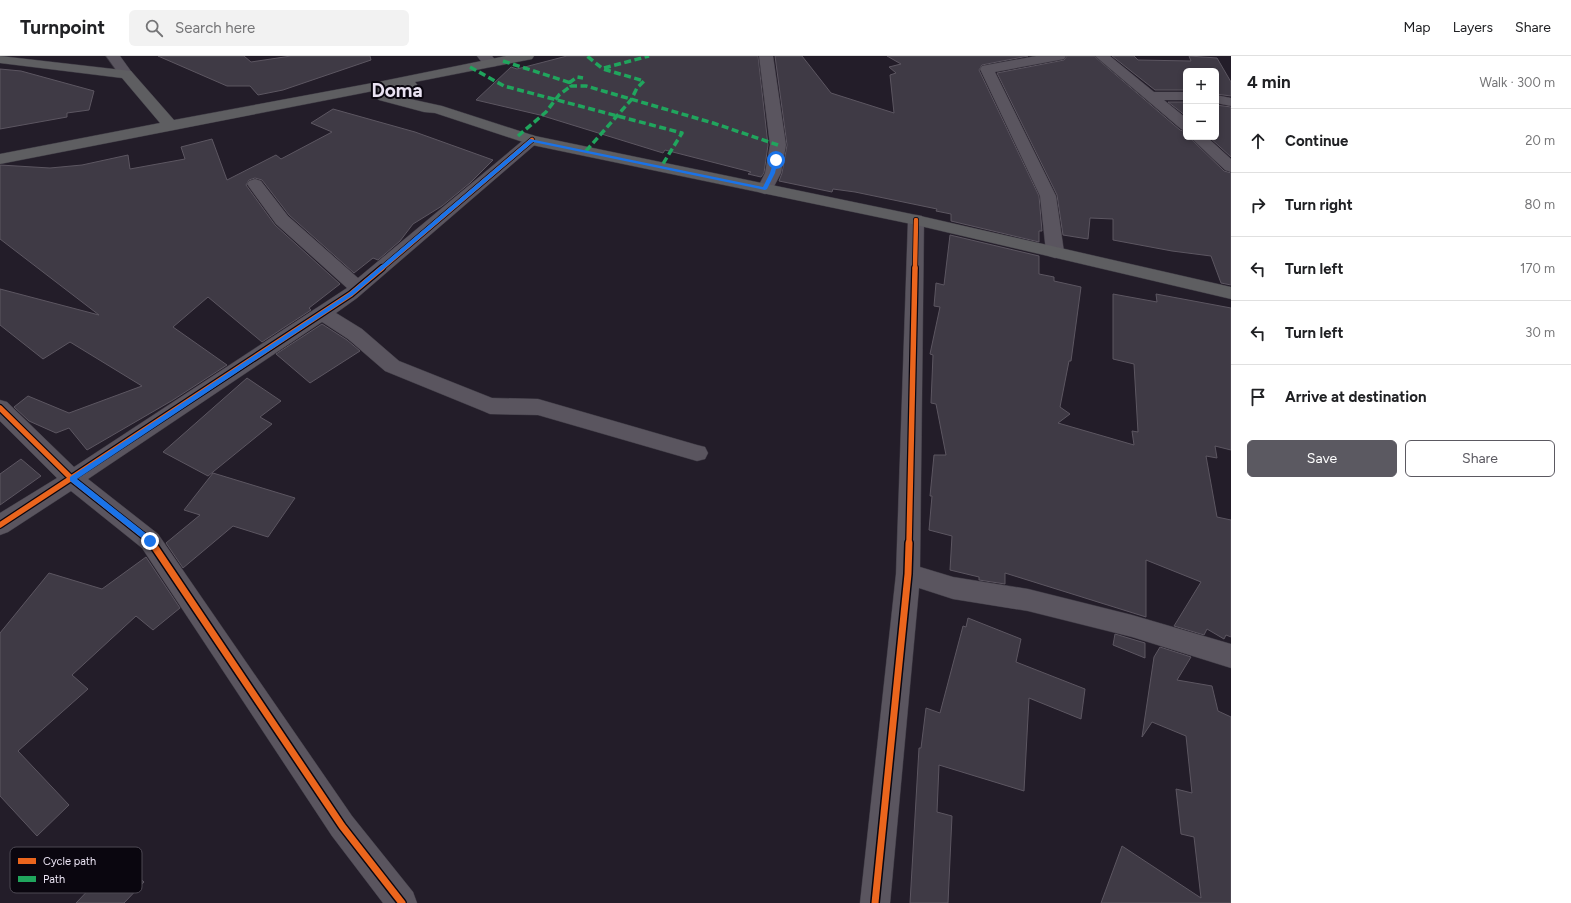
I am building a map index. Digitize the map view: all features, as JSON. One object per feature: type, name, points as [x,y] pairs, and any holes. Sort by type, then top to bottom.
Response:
[{"type":"main road","points":[[387,94],[392,82],[452,71],[487,60],[526,56]]},
{"type":"main road","points":[[0,60],[126,74],[170,125]]},
{"type":"main road","points":[[0,159],[329,95],[387,94],[406,96],[412,92],[442,80],[452,71]]},
{"type":"main road","points":[[400,81],[408,83],[412,87],[412,92]]},
{"type":"main road","points":[[412,92],[431,103],[437,109]]},
{"type":"main road","points":[[387,94],[424,108],[437,109],[532,140],[916,220],[1231,293]]},
{"type":"street","points":[[113,56],[126,74]]},
{"type":"street","points":[[765,189],[772,173],[778,145],[766,56]]},
{"type":"street","points":[[1055,252],[1048,196],[983,65],[1059,56]]},
{"type":"street","points":[[1102,56],[1152,96],[1183,123]]},
{"type":"street","points":[[1152,96],[1183,96]]},
{"type":"street","points":[[1219,100],[1231,102]]},
{"type":"street","points":[[0,525],[72,479],[358,288],[532,140]]},
{"type":"street","points":[[1201,140],[1231,167]]},
{"type":"street","points":[[255,184],[282,220],[358,288]]},
{"type":"street","points":[[875,903],[908,574],[916,220]]},
{"type":"street","points":[[322,313],[355,334],[392,366],[490,406],[538,407],[697,453]]},
{"type":"street","points":[[0,408],[72,479],[150,541],[342,826],[402,903]]},
{"type":"street","points":[[908,574],[953,588],[1028,600],[1125,624],[1231,656]]},
{"type":"building","points":[[158,56],[244,56],[251,62],[291,56],[370,56],[371,60],[283,90],[258,95],[250,86],[227,86]]},
{"type":"building","points":[[567,56],[758,56],[768,145],[764,173],[761,177],[748,174],[751,172],[665,150],[663,153],[540,115],[476,100],[511,67],[517,69]]},
{"type":"building","points":[[775,56],[802,56],[831,93],[894,113],[890,75],[896,73],[889,67],[901,64],[887,56],[1028,56],[982,65],[979,70],[1039,196],[1042,231],[1039,231],[1039,242],[951,221],[951,214],[936,211],[937,209],[855,192],[833,189],[832,192],[779,181],[787,145]]},
{"type":"building","points":[[1067,56],[1094,56],[1183,131],[1183,140],[1192,140],[1224,171],[1231,173],[1231,285],[1221,283],[1211,256],[1172,251],[1113,240],[1113,219],[1090,218],[1088,239],[1063,235],[1057,195],[997,73],[1064,60]]},
{"type":"building","points":[[1112,56],[1134,56],[1138,60],[1191,61],[1189,56],[1217,58],[1231,82],[1231,96],[1219,94],[1219,68],[1183,68],[1183,90],[1155,90]]},
{"type":"building","points":[[0,69],[21,71],[94,91],[89,110],[67,113],[67,117],[0,129]]},
{"type":"building","points":[[1168,102],[1183,102],[1183,114]]},
{"type":"building","points":[[1219,105],[1231,107],[1231,157],[1212,140],[1219,140]]},
{"type":"building","points":[[333,109],[415,132],[493,160],[470,183],[442,206],[413,224],[400,241],[378,260],[373,258],[354,273],[289,215],[262,180],[255,178],[249,180],[246,185],[275,225],[340,284],[309,308],[311,310],[262,342],[208,297],[173,327],[227,365],[173,400],[87,450],[69,428],[56,433],[29,421],[14,407],[28,396],[69,413],[142,386],[70,342],[43,359],[0,325],[0,289],[99,315],[0,239],[0,165],[50,168],[82,165],[128,155],[130,169],[185,159],[181,147],[212,139],[227,180],[276,155],[281,159],[332,132],[311,123]]},
{"type":"building","points":[[950,235],[1039,256],[1039,274],[1054,277],[1054,281],[1081,287],[1071,361],[1069,361],[1060,407],[1070,414],[1058,423],[1134,445],[1132,431],[1138,432],[1134,364],[1113,359],[1113,294],[1157,302],[1156,294],[1231,308],[1231,450],[1215,446],[1217,458],[1206,456],[1217,517],[1231,520],[1231,637],[1226,635],[1224,639],[1207,629],[1204,635],[1174,626],[1201,582],[1146,560],[1146,617],[1005,573],[1005,584],[979,580],[979,577],[950,570],[952,536],[929,530],[932,496],[930,496],[934,455],[946,455],[936,404],[931,403],[933,355],[930,354],[940,307],[934,306],[936,283],[944,285]]},
{"type":"building","points":[[322,324],[347,340],[360,351],[310,383],[276,354]]},
{"type":"building","points":[[247,378],[281,401],[260,417],[272,424],[208,476],[163,452]]},
{"type":"building","points":[[21,459],[41,476],[0,505],[0,474]]},
{"type":"building","points":[[213,473],[295,498],[268,537],[233,526],[183,568],[166,543],[200,515],[184,510]]},
{"type":"building","points":[[146,557],[180,608],[153,630],[136,616],[72,675],[88,689],[18,751],[69,805],[37,836],[0,796],[0,633],[49,573],[102,589]]},
{"type":"building","points":[[968,618],[1021,639],[1016,662],[1085,689],[1081,719],[1029,698],[1024,791],[939,765],[937,812],[952,816],[948,903],[910,903],[919,748],[921,748],[926,708],[940,713],[963,626],[966,627]]},
{"type":"building","points":[[1115,634],[1145,643],[1145,658],[1113,645]]},
{"type":"building","points":[[1160,647],[1191,657],[1177,680],[1212,686],[1218,711],[1231,717],[1231,903],[1101,903],[1122,846],[1201,898],[1194,837],[1181,834],[1176,789],[1192,793],[1186,736],[1152,722],[1142,737],[1154,657]]},
{"type":"building","points":[[86,893],[134,893],[124,903],[76,903]]},
{"type":"marked path","points":[[586,151],[631,100],[637,88],[644,81],[603,69],[587,56]]},
{"type":"marked path","points":[[604,68],[649,56]]},
{"type":"marked path","points":[[503,61],[571,83],[571,86],[586,86],[713,123],[778,145]]},
{"type":"marked path","points":[[470,67],[504,86],[682,133],[661,167]]},
{"type":"marked path","points":[[569,83],[577,77],[583,78]]},
{"type":"marked path","points":[[518,136],[546,112],[559,95],[571,86]]},
{"type":"cycle path","points":[[0,525],[351,294],[532,140]]},
{"type":"cycle path","points":[[875,903],[908,574],[916,220]]},
{"type":"cycle path","points":[[0,408],[72,479],[150,541],[342,826],[402,903]]},
{"type":"district","name":"Doma","points":[[397,90]]},
{"type":"route","points":[[150,541],[72,479],[351,294],[532,140],[765,189],[776,160]]}]
